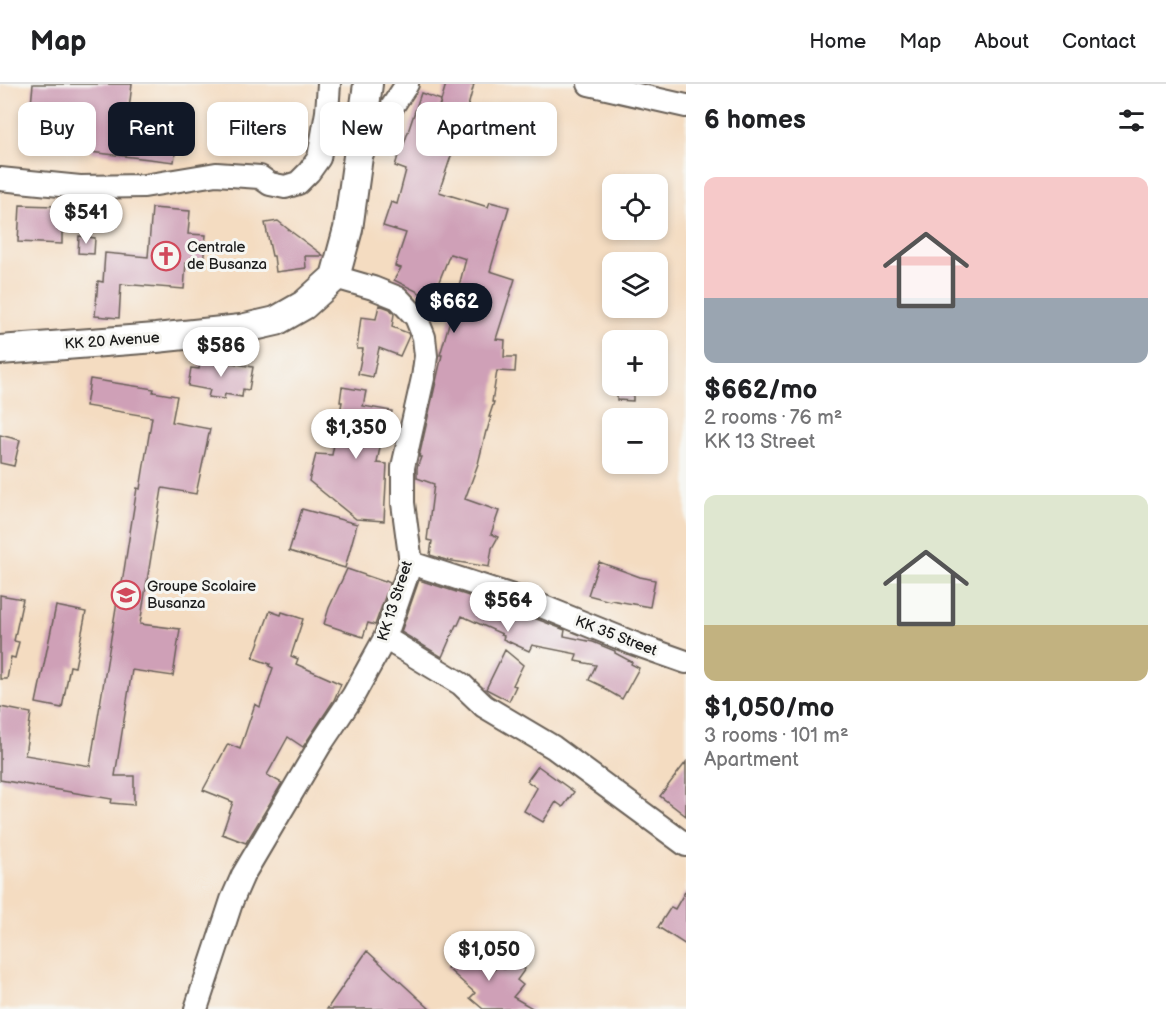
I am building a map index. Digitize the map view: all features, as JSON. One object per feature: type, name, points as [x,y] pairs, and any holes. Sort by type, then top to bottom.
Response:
[{"type":"main road","points":[[335,277],[348,229],[368,84]]},
{"type":"main road","name":"KK 20 Avenue","points":[[0,350],[241,329],[276,321],[304,305],[335,277]]},
{"type":"street","points":[[0,179],[80,187],[144,186],[225,174],[260,177],[270,184],[285,187],[298,183],[319,158],[329,84]]},
{"type":"street","points":[[357,161],[407,84]]},
{"type":"street","points":[[589,84],[686,106]]},
{"type":"street","name":"KK 13 Street","points":[[196,1009],[232,900],[243,875],[320,745],[353,696],[385,638],[411,563],[404,503],[404,466],[423,378],[426,356],[424,337],[416,317],[398,298],[335,277]]},
{"type":"street","name":"KK 35 Street","points":[[411,563],[534,603],[686,662]]},
{"type":"street","points":[[385,638],[461,684],[484,706],[553,747],[686,845]]},
{"type":"building","points":[[33,84],[132,84],[130,102],[108,102],[108,154],[96,153],[96,102],[31,102]]},
{"type":"building","points":[[446,84],[474,84],[469,102],[441,102]]},
{"type":"building","points":[[421,93],[441,100],[440,102],[418,102]]},
{"type":"building","points":[[416,108],[416,156],[451,156],[439,192],[488,207],[490,202],[509,207],[490,271],[515,279],[496,339],[505,340],[504,357],[516,357],[515,372],[497,371],[492,402],[494,402],[489,417],[491,417],[478,464],[465,499],[499,511],[491,534],[498,537],[492,548],[489,567],[430,555],[432,541],[427,540],[434,484],[417,478],[417,468],[442,355],[440,355],[452,313],[464,315],[453,309],[466,259],[450,254],[432,299],[394,280],[401,268],[395,266],[406,233],[383,226],[391,202],[397,204],[406,170],[395,166],[398,156],[404,156],[404,144]]},
{"type":"building","points":[[124,156],[175,156],[174,162]]},
{"type":"building","points":[[20,205],[55,206],[56,213],[59,213],[59,225],[62,225],[62,244],[18,242]]},
{"type":"building","points":[[152,208],[190,211],[188,234],[206,235],[203,264],[186,263],[184,289],[121,284],[119,318],[95,316],[98,281],[103,282],[105,253],[148,257]]},
{"type":"building","points":[[278,221],[324,256],[305,256],[306,268],[276,272],[265,223]]},
{"type":"building","points":[[79,236],[95,238],[94,254],[78,253]]},
{"type":"building","points":[[379,305],[390,309],[394,314],[392,327],[408,333],[409,336],[400,356],[379,348],[373,377],[358,374],[363,349],[357,349],[361,317],[376,319]]},
{"type":"building","points":[[201,357],[253,367],[249,390],[243,389],[242,397],[225,394],[224,399],[208,397],[210,390],[188,386],[191,368],[199,369]]},
{"type":"building","points":[[90,379],[154,389],[153,392],[177,396],[172,422],[210,429],[196,494],[162,489],[140,624],[180,629],[173,676],[132,670],[115,776],[134,776],[134,805],[111,803],[112,799],[0,780],[0,707],[31,713],[25,755],[90,766],[120,583],[122,583],[137,488],[140,489],[152,417],[86,406]]},
{"type":"building","points":[[342,387],[366,391],[363,406],[392,411],[388,432],[383,431],[377,463],[387,464],[384,521],[356,519],[309,481],[316,454],[332,455],[342,402],[340,402]]},
{"type":"building","points":[[617,396],[633,396],[633,401],[617,400]]},
{"type":"building","points":[[0,435],[20,440],[14,466],[0,463]]},
{"type":"building","points":[[302,509],[357,524],[345,568],[289,551]]},
{"type":"building","points":[[599,562],[655,580],[650,607],[588,595]]},
{"type":"building","points":[[347,569],[390,583],[375,625],[368,623],[363,637],[324,624]]},
{"type":"building","points":[[419,580],[472,597],[512,614],[513,611],[565,630],[564,636],[593,642],[615,651],[639,668],[622,699],[589,680],[596,665],[575,661],[577,654],[532,645],[529,651],[503,639],[502,634],[462,616],[442,657],[401,632]]},
{"type":"building","points":[[0,595],[23,599],[14,641],[19,642],[15,658],[11,657],[7,679],[0,679]]},
{"type":"building","points":[[56,606],[86,612],[75,667],[70,666],[62,708],[36,703]]},
{"type":"building","points":[[270,611],[281,615],[282,612],[303,619],[291,656],[298,659],[296,664],[341,684],[334,700],[303,747],[288,737],[267,775],[282,783],[246,843],[222,834],[233,802],[203,790],[228,744],[240,749],[255,704],[260,707],[273,668],[269,666],[270,664],[253,658]]},
{"type":"building","points":[[505,650],[523,665],[513,685],[516,686],[509,701],[486,689]]},
{"type":"building","points":[[686,762],[686,816],[660,796]]},
{"type":"building","points":[[538,766],[574,792],[563,807],[556,802],[543,822],[524,811],[537,788],[527,781]]},
{"type":"building","points":[[686,890],[686,945],[658,927],[671,907],[675,909]]},
{"type":"building","points":[[466,946],[493,971],[499,965],[505,969],[512,960],[525,969],[517,980],[523,985],[513,997],[534,1009],[483,1009],[470,998],[475,993],[447,968]]},
{"type":"building","points":[[367,951],[430,1009],[327,1009]]},
{"type":"place","name":"Centrale de Busanza","points":[[166,256]]},
{"type":"place","name":"Groupe Scolaire Busanza","points":[[126,595]]}]
